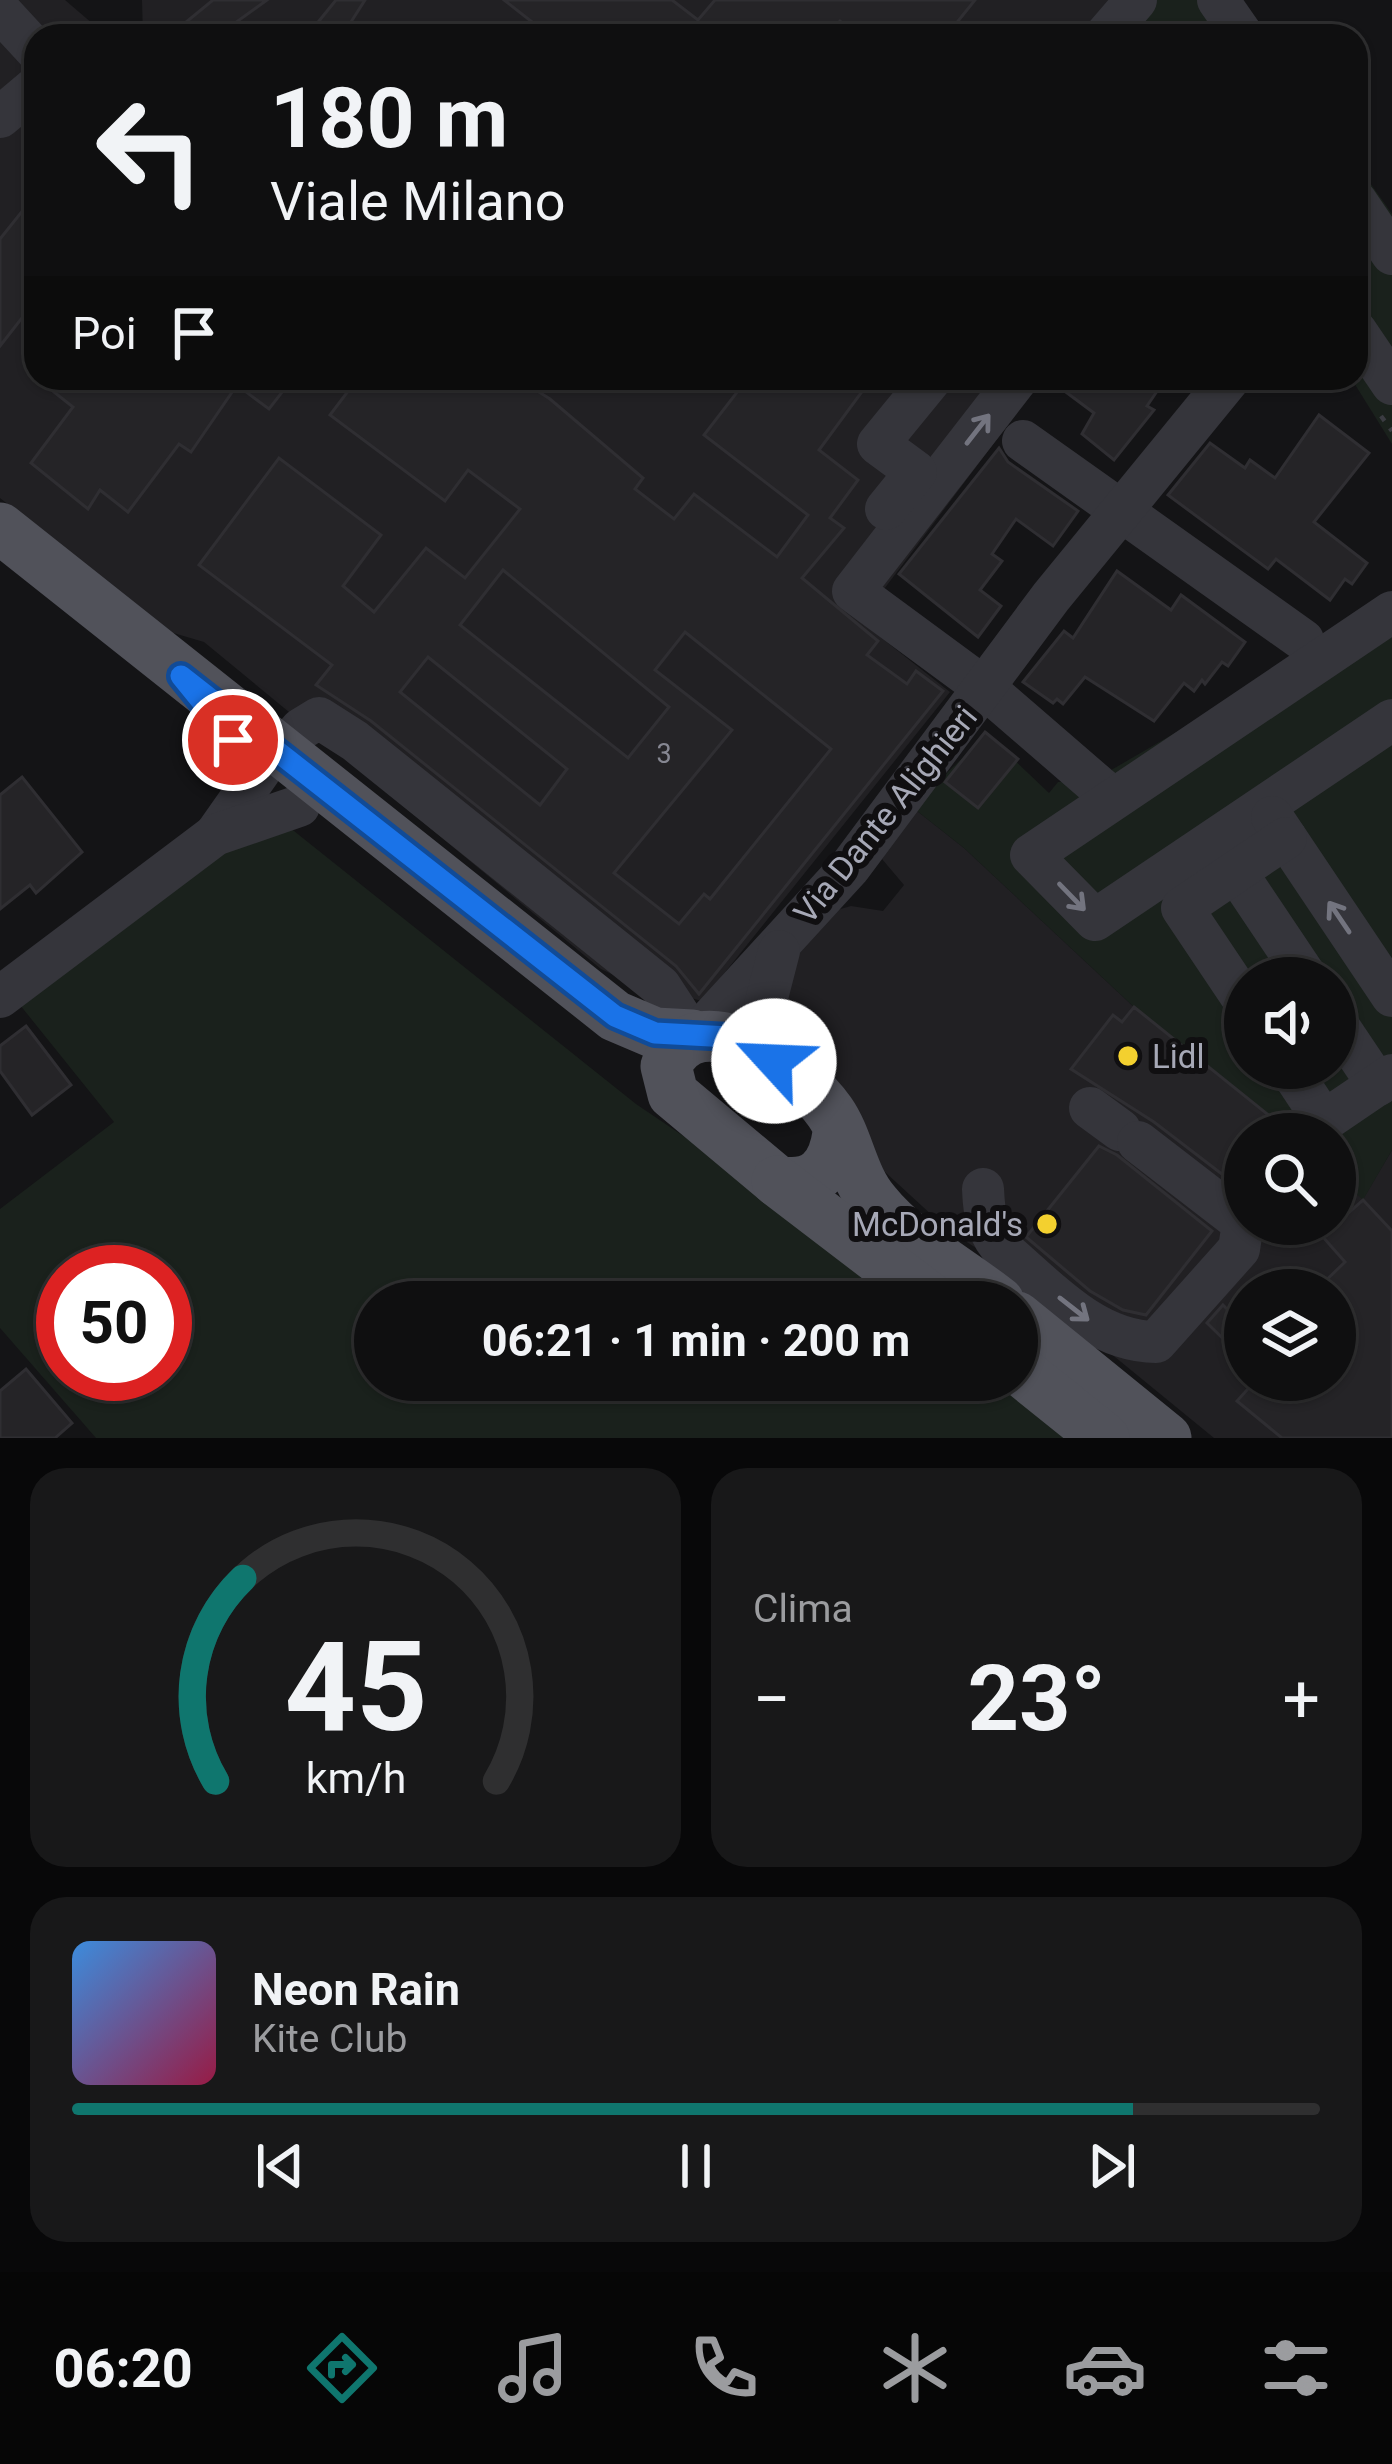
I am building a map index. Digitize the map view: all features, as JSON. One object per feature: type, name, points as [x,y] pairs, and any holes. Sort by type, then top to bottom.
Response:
[{"type":"main road","points":[[0,528],[181,676],[271,761],[615,1016],[655,1033],[729,1037],[774,1061],[826,1106],[873,1202],[973,1281]]},
{"type":"main road","points":[[271,761],[299,806],[394,874],[908,1281]]},
{"type":"main road","points":[[673,1094],[666,1066],[671,1053],[695,1035]]},
{"type":"main road","points":[[777,1181],[798,1183],[825,1172],[834,1158],[838,1133]]},
{"type":"main road","points":[[1038,1334],[1166,1438]]},
{"type":"main road","points":[[1038,1385],[1103,1438]]},
{"type":"street","points":[[0,10],[24,37]]},
{"type":"street","points":[[0,117],[24,97]]},
{"type":"street","points":[[1368,349],[1392,384]]},
{"type":"street","points":[[922,390],[878,444],[916,472],[869,530],[885,545],[1008,390]]},
{"type":"street","name":"Via Dante Alighieri","points":[[695,1035],[850,867],[1219,390]]},
{"type":"street","points":[[1023,441],[1303,640]]},
{"type":"street","name":"Via Dante Alighieri","points":[[885,545],[853,591],[986,689]]},
{"type":"street","points":[[1275,822],[1095,920],[1030,854],[1392,612]]},
{"type":"street","points":[[986,689],[1112,798]]},
{"type":"street","points":[[1224,971],[1182,908],[1236,872],[1275,822],[1392,720]]},
{"type":"street","points":[[0,997],[215,836],[271,761]]},
{"type":"street","points":[[215,836],[299,806]]},
{"type":"street","points":[[1275,822],[1392,996]]},
{"type":"street","points":[[1236,872],[1293,957]]},
{"type":"street","name":"Via Dante Alighieri","points":[[774,1061],[762,1017],[767,985],[784,939]]},
{"type":"street","points":[[1303,1089],[1324,1121],[1385,1080],[1356,1046]]},
{"type":"street","points":[[983,1189],[984,1216],[995,1242],[1006,1253],[1097,1327],[1128,1342],[1156,1342],[1239,1249],[1243,1223],[1116,1127]]},
{"type":"shaded area","points":[[0,0],[65,0],[93,24],[24,24],[24,390],[1034,390],[860,621],[950,692],[702,1001],[601,969],[204,642],[170,632],[0,498]]},
{"type":"shaded area","points":[[142,0],[1115,0],[1114,24],[143,24]]},
{"type":"shaded area","points":[[1115,0],[1241,0],[1258,24],[1114,24]]},
{"type":"shaded area","points":[[1368,180],[1392,214],[1392,444],[1358,390],[1368,390]]},
{"type":"shaded area","points":[[1392,594],[1392,1150],[1363,1200],[1356,1193],[1356,1113],[1266,1113],[1236,1089],[1356,1089],[1356,957],[1224,957],[1224,1079],[1134,1007],[964,848],[912,807],[987,734],[1049,793],[1058,782],[1094,780],[1347,633]]},
{"type":"shaded area","points":[[912,807],[964,848],[1134,1007],[1224,1079],[1224,1089],[1236,1089],[1266,1113],[1224,1113],[1224,1245],[1356,1245],[1356,1192],[1363,1199],[1392,1150],[1392,1438],[1214,1438],[1038,1294],[1038,1281],[1022,1281],[947,1229],[885,1172],[851,1122],[831,1074],[780,1015],[795,954],[837,910],[851,906],[883,911],[904,885],[882,859]]},
{"type":"shaded area","points":[[279,819],[636,1104],[738,1173],[873,1281],[354,1281],[354,1401],[1023,1401],[1070,1438],[96,1438],[64,1401],[192,1401],[192,1245],[36,1245],[36,1369],[0,1328],[0,1209],[114,1122],[20,1005],[202,864]]},
{"type":"building","points":[[213,0],[267,0],[234,24],[184,24]]},
{"type":"building","points":[[336,0],[365,0],[350,24],[319,21]]},
{"type":"building","points":[[504,0],[672,0],[698,20],[715,0],[975,0],[956,24],[535,24]]},
{"type":"building","points":[[24,209],[24,315],[0,346],[0,239]]},
{"type":"building","points":[[234,390],[191,452],[179,444],[128,512],[100,490],[88,509],[31,463],[73,407],[54,392]]},
{"type":"building","points":[[244,390],[284,390],[269,409]]},
{"type":"building","points":[[349,390],[536,390],[643,478],[635,489],[674,519],[694,494],[777,557],[808,515],[704,435],[739,390],[863,390],[819,450],[858,480],[830,518],[844,528],[802,578],[878,641],[867,655],[907,684],[916,671],[943,691],[699,994],[676,966],[371,721],[316,685],[332,665],[199,565],[279,458],[381,535],[343,586],[374,612],[426,548],[465,578],[520,509],[468,470],[445,501],[330,415]],"holes":[[[503,570],[669,707],[628,758],[460,625]],[[685,632],[831,749],[710,899],[704,894],[679,924],[614,873],[732,730],[655,670]],[[428,657],[567,769],[540,805],[400,692]]]},
{"type":"building","points":[[1063,390],[1158,390],[1147,406],[1154,410],[1114,460],[1082,434],[1094,413]]},
{"type":"building","points":[[1319,415],[1369,453],[1314,522],[1367,563],[1352,584],[1345,579],[1330,600],[1276,559],[1268,569],[1168,495],[1210,443],[1245,468],[1250,460],[1275,478]]},
{"type":"building","points":[[999,448],[1008,462],[1078,511],[1053,546],[1016,519],[992,554],[1002,561],[980,590],[1001,606],[978,637],[899,574]]},
{"type":"building","points":[[1117,571],[1171,610],[1181,595],[1245,642],[1228,666],[1222,662],[1205,684],[1202,680],[1194,691],[1184,683],[1154,721],[1085,677],[1063,704],[1057,699],[1053,703],[1023,682],[1064,631],[1073,638]]},
{"type":"building","points":[[985,732],[1018,759],[978,808],[945,782]]},
{"type":"building","points":[[22,777],[82,852],[36,893],[30,885],[0,909],[0,795]]},
{"type":"building","points":[[1134,1007],[1224,1079],[1224,1089],[1236,1089],[1266,1113],[1224,1113],[1224,1176],[1154,1122],[1071,1069],[1113,1015],[1122,1022]]},
{"type":"building","points":[[26,1026],[71,1085],[32,1115],[0,1071],[0,1046]]},
{"type":"building","points":[[1099,1146],[1117,1155],[1212,1231],[1146,1315],[1123,1310],[1090,1291],[1026,1237]]},
{"type":"building","points":[[1363,1200],[1392,1231],[1392,1438],[1282,1438],[1237,1401],[1356,1401],[1356,1269],[1338,1269],[1345,1262],[1330,1245],[1356,1245],[1356,1206]]},
{"type":"building","points":[[1223,1305],[1224,1340],[1207,1323]]},
{"type":"building","points":[[26,1369],[36,1381],[36,1401],[53,1401],[72,1423],[55,1438],[0,1438],[0,1391]]},
{"type":"place","name":"Lidl","points":[[1128,1056]]},
{"type":"place","name":"McDonald's","points":[[1047,1224]]},
{"type":"route","points":[[233,740],[181,676],[615,1016],[655,1033],[729,1037],[774,1061]]}]
